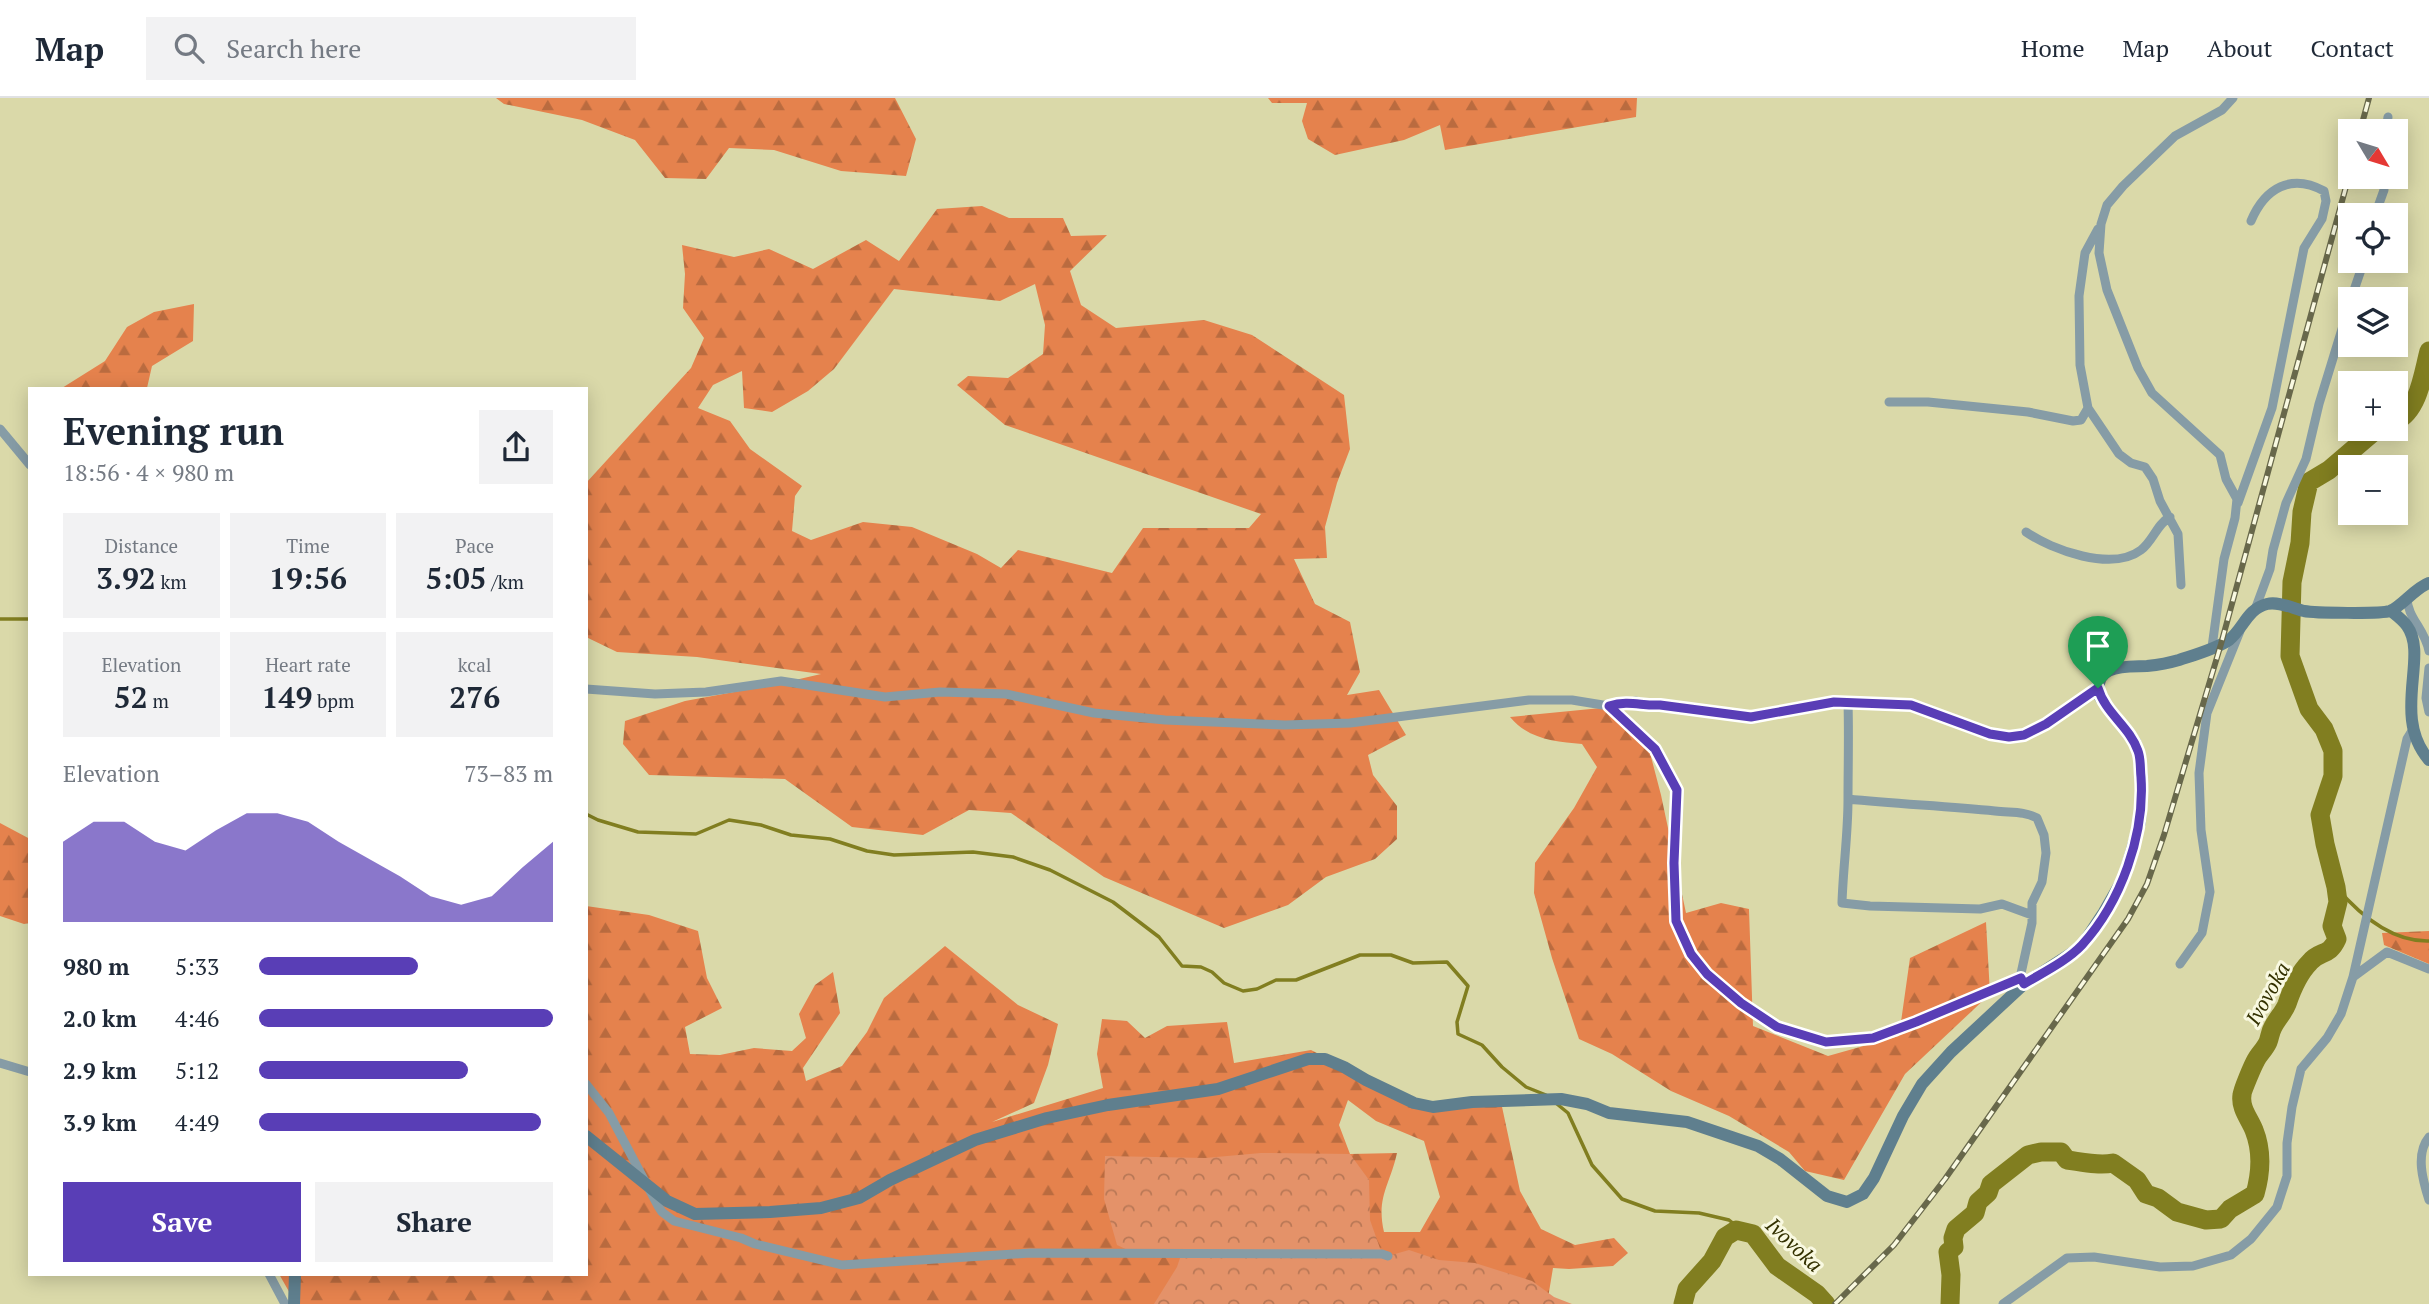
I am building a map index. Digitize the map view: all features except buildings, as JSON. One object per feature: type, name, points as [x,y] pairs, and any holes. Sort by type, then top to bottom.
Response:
[{"type":"street","points":[[2180,585],[2178,534],[2160,501],[2153,479],[2145,467],[2131,463],[2119,454],[2088,408],[2080,365],[2079,296],[2085,253],[2101,224],[2107,205],[2140,168],[2175,136],[2222,110],[2233,98]]},
{"type":"street","points":[[2212,647],[2224,559],[2238,503],[2272,408],[2304,247],[2322,219],[2326,201],[2324,191],[2294,181],[2273,191],[2258,205],[2250,221]]},
{"type":"street","points":[[2101,224],[2099,253],[2107,290],[2138,368],[2152,393],[2220,455],[2226,479],[2238,503]]},
{"type":"street","points":[[588,689],[655,694],[706,692],[781,681],[885,697],[940,692],[1006,694],[1094,713],[1165,720],[1285,725],[1350,723],[1529,700],[1572,700],[1609,706],[1636,701],[1648,705],[1751,717],[1803,707],[1848,703],[1911,705],[1990,734],[2009,737],[2024,735],[2046,724],[2098,688],[2101,679],[2109,670],[2118,666],[2147,666],[2178,660],[2212,647],[2230,639],[2256,607],[2270,569],[2286,503],[2306,459],[2338,343]]},
{"type":"street","points":[[1889,402],[1928,401],[2028,412],[2073,421],[2081,420],[2088,408]]},
{"type":"street","points":[[0,429],[28,463]]},
{"type":"street","points":[[2026,531],[2040,541],[2070,551],[2118,560],[2141,550],[2163,521],[2170,517]]},
{"type":"street","points":[[2256,607],[2272,603],[2307,611],[2391,611],[2429,583]]},
{"type":"street","points":[[2407,597],[2410,614],[2422,629],[2429,651]]},
{"type":"street","points":[[2391,611],[2409,627],[2415,648],[2411,690],[2413,731],[2429,760]]},
{"type":"street","points":[[2180,964],[2202,933],[2210,892],[2201,830],[2199,773],[2207,713],[2243,623]]},
{"type":"street","points":[[2429,668],[2426,698],[2429,712]]},
{"type":"street","points":[[1609,706],[1655,749],[1677,790],[1674,863],[1676,921],[1691,954],[1707,974],[1741,1003],[1777,1027],[1826,1042],[1873,1038],[1916,1022],[2022,981],[2081,947],[2124,877],[2140,822],[2139,754],[2135,742],[2106,706],[2098,688]]},
{"type":"street","points":[[1848,703],[1848,799],[1842,903],[1980,909],[2003,904],[2032,915]]},
{"type":"street","points":[[2003,1304],[2067,1258],[2094,1257],[2160,1267],[2193,1266],[2231,1255],[2251,1239],[2277,1207],[2287,1176],[2290,1119],[2301,1069],[2327,1038],[2341,1014],[2371,907],[2407,739],[2413,731]]},
{"type":"street","points":[[588,1138],[667,1201],[695,1214],[821,1208],[859,1198],[890,1180],[975,1140],[1035,1121],[1108,1105],[1218,1088],[1308,1059],[1325,1059],[1344,1066],[1414,1103],[1433,1107],[1472,1102],[1561,1099],[1587,1104],[1609,1113],[1687,1122],[1758,1146],[1780,1159],[1827,1196],[1847,1202],[1863,1194],[1874,1178],[1903,1116],[1922,1084],[2022,981],[2032,903],[2042,882],[2046,853],[2044,835],[2037,818],[2026,812],[2008,813],[1933,804],[1889,804],[1848,799]]},
{"type":"street","points":[[2353,977],[2387,952],[2429,969]]},
{"type":"street","points":[[0,1063],[28,1071]]},
{"type":"street","points":[[588,1086],[609,1113],[662,1212],[674,1221],[842,1265],[1030,1253],[1218,1255],[1266,1252],[1388,1256]]},
{"type":"street","points":[[2429,1137],[2425,1141],[2420,1166],[2429,1200]]},
{"type":"street","points":[[270,1276],[285,1304]]},
{"type":"street","points":[[294,1304],[295,1276]]},
{"type":"green space","points":[[496,98],[895,98],[916,139],[906,176],[841,171],[774,150],[729,148],[706,179],[665,178],[635,140],[582,120],[504,104]]},
{"type":"green space","points":[[1268,98],[1637,98],[1636,117],[1445,150],[1440,125],[1404,140],[1335,155],[1308,139],[1302,121],[1307,103],[1272,103]]},
{"type":"green space","points":[[982,206],[1009,218],[1063,218],[1071,236],[1107,235],[1070,271],[1081,305],[1116,328],[1204,320],[1252,335],[1344,395],[1350,449],[1325,527],[1327,558],[1294,559],[1315,604],[1350,622],[1360,672],[1347,695],[1379,690],[1406,735],[1368,755],[1373,775],[1397,806],[1397,839],[1375,859],[1326,877],[1288,905],[1224,928],[1104,877],[1011,813],[969,810],[923,835],[852,827],[785,779],[649,775],[623,744],[625,721],[685,701],[821,674],[697,657],[617,652],[588,638],[588,481],[691,368],[704,338],[683,308],[685,274],[682,245],[734,257],[769,249],[813,269],[866,240],[899,261],[937,209]],"holes":[[[1035,284],[1045,325],[1043,354],[1008,378],[968,376],[957,385],[1005,425],[1261,514],[1249,528],[1143,528],[1112,573],[1018,550],[1001,568],[977,554],[912,527],[863,522],[811,540],[792,531],[795,496],[802,486],[750,449],[730,421],[698,408],[713,385],[742,371],[744,408],[772,412],[808,391],[834,369],[894,289],[1000,301]]]},
{"type":"green space","points":[[194,304],[193,341],[152,366],[147,387],[64,387],[105,361],[127,327],[154,312]]},
{"type":"green space","points":[[1601,708],[1649,749],[1686,913],[1721,903],[1749,909],[1753,1026],[1828,1056],[1899,1036],[1910,958],[1986,922],[1990,994],[1905,1074],[1844,1180],[1805,1171],[1789,1152],[1729,1116],[1671,1091],[1612,1054],[1579,1039],[1534,893],[1535,863],[1574,808],[1597,767],[1582,744],[1534,735],[1510,717]]},
{"type":"green space","points":[[0,823],[28,838],[28,923],[0,916]]},
{"type":"green space","points":[[588,906],[649,915],[698,931],[707,978],[722,1008],[685,1027],[690,1054],[720,1055],[754,1048],[792,1051],[806,1038],[799,1014],[815,985],[833,972],[840,1013],[803,1068],[806,1081],[842,1066],[867,1032],[884,998],[945,946],[1018,1005],[1058,1024],[1048,1065],[1034,1103],[992,1122],[1103,1088],[1097,1054],[1102,1019],[1127,1021],[1145,1038],[1167,1026],[1227,1022],[1234,1063],[1311,1050],[1414,1103],[1501,1102],[1520,1191],[1541,1229],[1575,1245],[1614,1238],[1628,1253],[1613,1266],[1553,1268],[1547,1304],[296,1304],[280,1276],[588,1276]],"holes":[[[1348,1100],[1376,1121],[1424,1141],[1440,1197],[1420,1232],[1384,1232],[1383,1200],[1397,1153],[1350,1154],[1339,1125]]]},
{"type":"green space","points":[[2429,931],[2429,964],[2384,945],[2382,933]]},
{"type":"green space","points":[[1261,1153],[1350,1154],[1369,1180],[1370,1220],[1382,1254],[1388,1256],[1409,1250],[1439,1260],[1475,1263],[1532,1281],[1554,1297],[1572,1304],[1154,1304],[1177,1267],[1181,1255],[1136,1254],[1117,1245],[1104,1199],[1105,1156],[1205,1158]]},
{"type":"waterway","name":"Ivovoka","points":[[2408,411],[2422,380],[2429,351]]},
{"type":"waterway","name":"Ivovoka","points":[[1950,1304],[1951,1275],[1948,1252],[1954,1247],[1956,1229],[1975,1213],[1978,1202],[1988,1193],[1991,1184],[2028,1155],[2061,1152],[2067,1160],[2096,1164],[2113,1163],[2137,1180],[2146,1194],[2158,1198],[2177,1212],[2206,1220],[2221,1219],[2230,1209],[2255,1194],[2259,1170],[2257,1138],[2245,1113],[2242,1095],[2255,1063],[2267,1045],[2272,1029],[2286,1007],[2299,977],[2314,958],[2328,951],[2337,939],[2332,926],[2338,902],[2336,887],[2320,815],[2333,776],[2333,751],[2324,729],[2309,709],[2290,656],[2292,582],[2300,543],[2302,512],[2309,482],[2329,470],[2363,441]]},
{"type":"waterway","points":[[0,619],[28,619]]},
{"type":"waterway","points":[[588,815],[638,832],[696,834],[729,820],[761,825],[791,835],[830,839],[867,851],[894,855],[973,852],[1013,857],[1050,870],[1113,902],[1159,937],[1182,966],[1201,967],[1212,972],[1224,983],[1243,991],[1257,989],[1276,980],[1296,980],[1360,955],[1391,955],[1413,963],[1447,962],[1468,986],[1457,1022],[1458,1034],[1482,1045],[1502,1067],[1526,1087],[1546,1095]]},
{"type":"waterway","points":[[2336,887],[2355,907],[2389,931],[2402,937],[2429,941]]},
{"type":"waterway","points":[[1557,1104],[1568,1113],[1592,1165],[1622,1199],[1655,1211],[1699,1213],[1729,1220],[1744,1232]]},
{"type":"waterway","name":"Ivovoka","points":[[1683,1304],[1687,1289],[1712,1261],[1725,1237],[1736,1230],[1753,1234],[1777,1266],[1817,1294],[1826,1304]]},
{"type":"railway","points":[[2363,119],[2369,98]]},
{"type":"railway","points":[[1835,1304],[1894,1245],[1945,1179],[2128,919],[2147,884],[2221,644],[2345,189]]},
{"type":"route","points":[[2098,688],[2100,697],[2135,742],[2139,754],[2142,788],[2140,822],[2124,877],[2081,947],[2024,984],[2021,978],[1873,1038],[1826,1042],[1777,1027],[1741,1003],[1707,974],[1691,954],[1676,921],[1674,863],[1677,790],[1655,749],[1609,706],[1636,701],[1648,705],[1751,717],[1834,702],[1911,705],[1990,734],[2009,737],[2024,735],[2046,724],[2098,688]]}]
